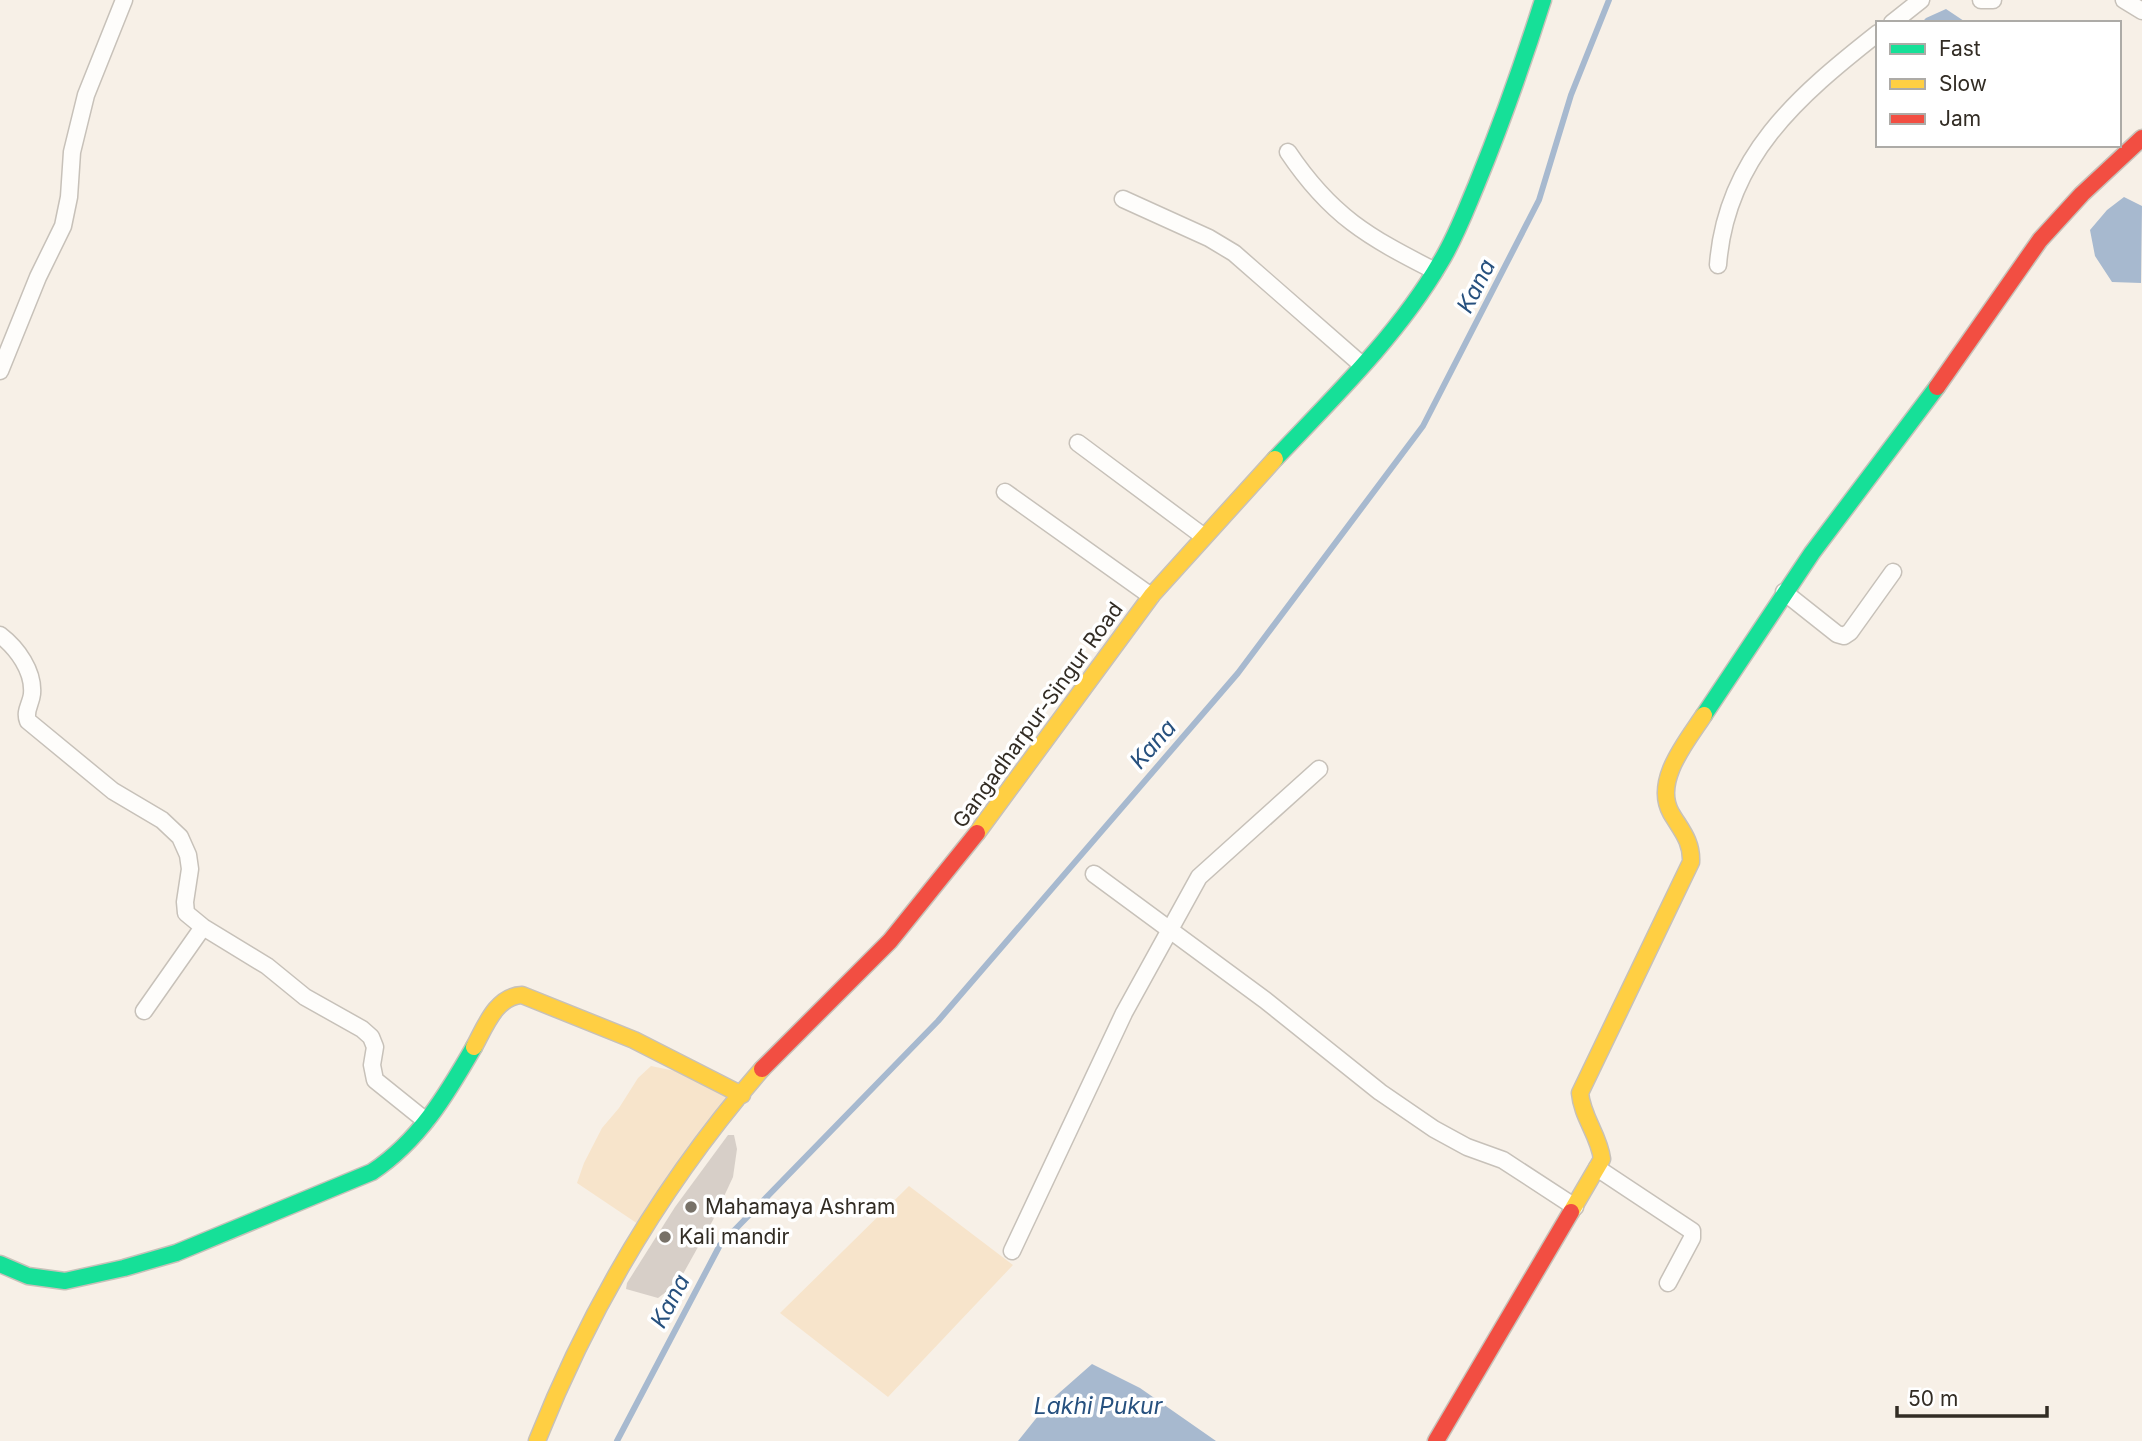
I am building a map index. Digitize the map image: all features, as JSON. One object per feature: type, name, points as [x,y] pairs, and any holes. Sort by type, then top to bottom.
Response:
[{"type":"street","points":[[0,371],[38,277],[63,226],[69,197],[72,152],[86,95],[124,0]]},
{"type":"street","name":"Gangadharpur-Singur Road","points":[[537,1441],[561,1379],[624,1258],[690,1160],[765,1066],[905,925],[966,848],[1152,596],[1227,508],[1324,409],[1435,271],[1458,227],[1497,137],[1543,0]]},
{"type":"street","points":[[1895,21],[1921,0]]},
{"type":"street","points":[[1981,0],[1993,0]]},
{"type":"street","points":[[2124,0],[2142,11]]},
{"type":"street","points":[[1718,265],[1720,238],[1736,187],[1762,141],[1805,94],[1876,35]]},
{"type":"street","points":[[1436,1441],[1597,1168],[1602,1152],[1581,1109],[1580,1093],[1686,872],[1692,854],[1688,837],[1665,798],[1666,784],[1682,753],[1784,592],[1865,479],[1956,363],[2043,236],[2090,185],[2142,138]]},
{"type":"street","points":[[1288,152],[1307,181],[1355,227],[1435,271]]},
{"type":"street","points":[[1123,199],[1209,238],[1234,253],[1362,365]]},
{"type":"street","points":[[1078,443],[1203,536]]},
{"type":"street","points":[[1005,492],[1152,596]]},
{"type":"street","points":[[1784,592],[1837,634],[1844,636],[1850,632],[1893,572]]},
{"type":"street","points":[[0,635],[18,652],[26,668],[32,694],[26,713],[28,721],[113,791],[162,820],[180,837],[188,855],[190,869],[186,913],[203,927],[267,966],[305,998],[362,1029],[371,1037],[375,1046],[372,1065],[375,1080],[426,1121]]},
{"type":"street","points":[[1012,1251],[1124,1013],[1190,890],[1210,865],[1320,769]]},
{"type":"street","points":[[1094,874],[1265,1000],[1380,1092],[1453,1141],[1503,1160],[1575,1207]]},
{"type":"street","points":[[144,1011],[203,927]]},
{"type":"street","points":[[0,1264],[28,1276],[65,1281],[124,1268],[176,1252],[372,1172],[398,1153],[426,1121],[494,1012],[502,1001],[513,995],[536,1000],[626,1037],[683,1062],[742,1095]]},
{"type":"street","points":[[1597,1168],[1692,1231],[1692,1238],[1668,1283]]},
{"type":"shaded area","points":[[651,1066],[699,1076],[731,1098],[638,1224],[577,1183],[602,1128],[619,1108],[638,1078]]},
{"type":"shaded area","points":[[909,1186],[1013,1265],[888,1397],[780,1313]]},
{"type":"water","points":[[1946,9],[1964,21],[1923,21]]},
{"type":"water","points":[[2124,197],[2142,206],[2141,283],[2112,282],[2095,256],[2090,230],[2107,210]]},
{"type":"water","name":"Lakhi Pukur","points":[[1092,1364],[1140,1388],[1216,1441],[1018,1441],[1050,1401]]},
{"type":"building","name":"Mahamaya Ashram","points":[[728,1135],[734,1135],[737,1149],[733,1177],[678,1283],[658,1298],[626,1289],[627,1283],[675,1207]]},
{"type":"waterway","name":"Kana","points":[[617,1441],[720,1245],[938,1021],[1238,673],[1423,426],[1539,200],[1571,95],[1609,0]]},
{"type":"traffic: fast","points":[[1275,459],[1341,390],[1405,316],[1445,254],[1494,140],[1543,0]]},
{"type":"traffic: fast","points":[[1704,715],[1812,553],[1937,387]]},
{"type":"traffic: fast","points":[[0,1264],[28,1276],[65,1281],[124,1268],[176,1253],[372,1172],[389,1160],[418,1131],[442,1099],[474,1047]]},
{"type":"traffic: slow","points":[[977,833],[1152,595],[1275,459]]},
{"type":"traffic: slow","points":[[1571,1212],[1602,1159],[1580,1093],[1691,862],[1688,842],[1671,813],[1666,788],[1674,762],[1704,715]]},
{"type":"traffic: slow","points":[[474,1047],[498,1007],[505,1001],[522,995],[634,1040],[742,1095]]},
{"type":"traffic: slow","points":[[537,1441],[581,1341],[634,1245],[694,1154],[762,1069]]},
{"type":"traffic: jam","points":[[1937,387],[2040,240],[2082,194],[2142,138]]},
{"type":"traffic: jam","points":[[762,1069],[890,941],[977,833]]},
{"type":"traffic: jam","points":[[1436,1441],[1571,1212]]},
{"type":"place","name":"Mahamaya Ashram","points":[[691,1207]]},
{"type":"place","name":"Kali mandir","points":[[665,1237]]}]
